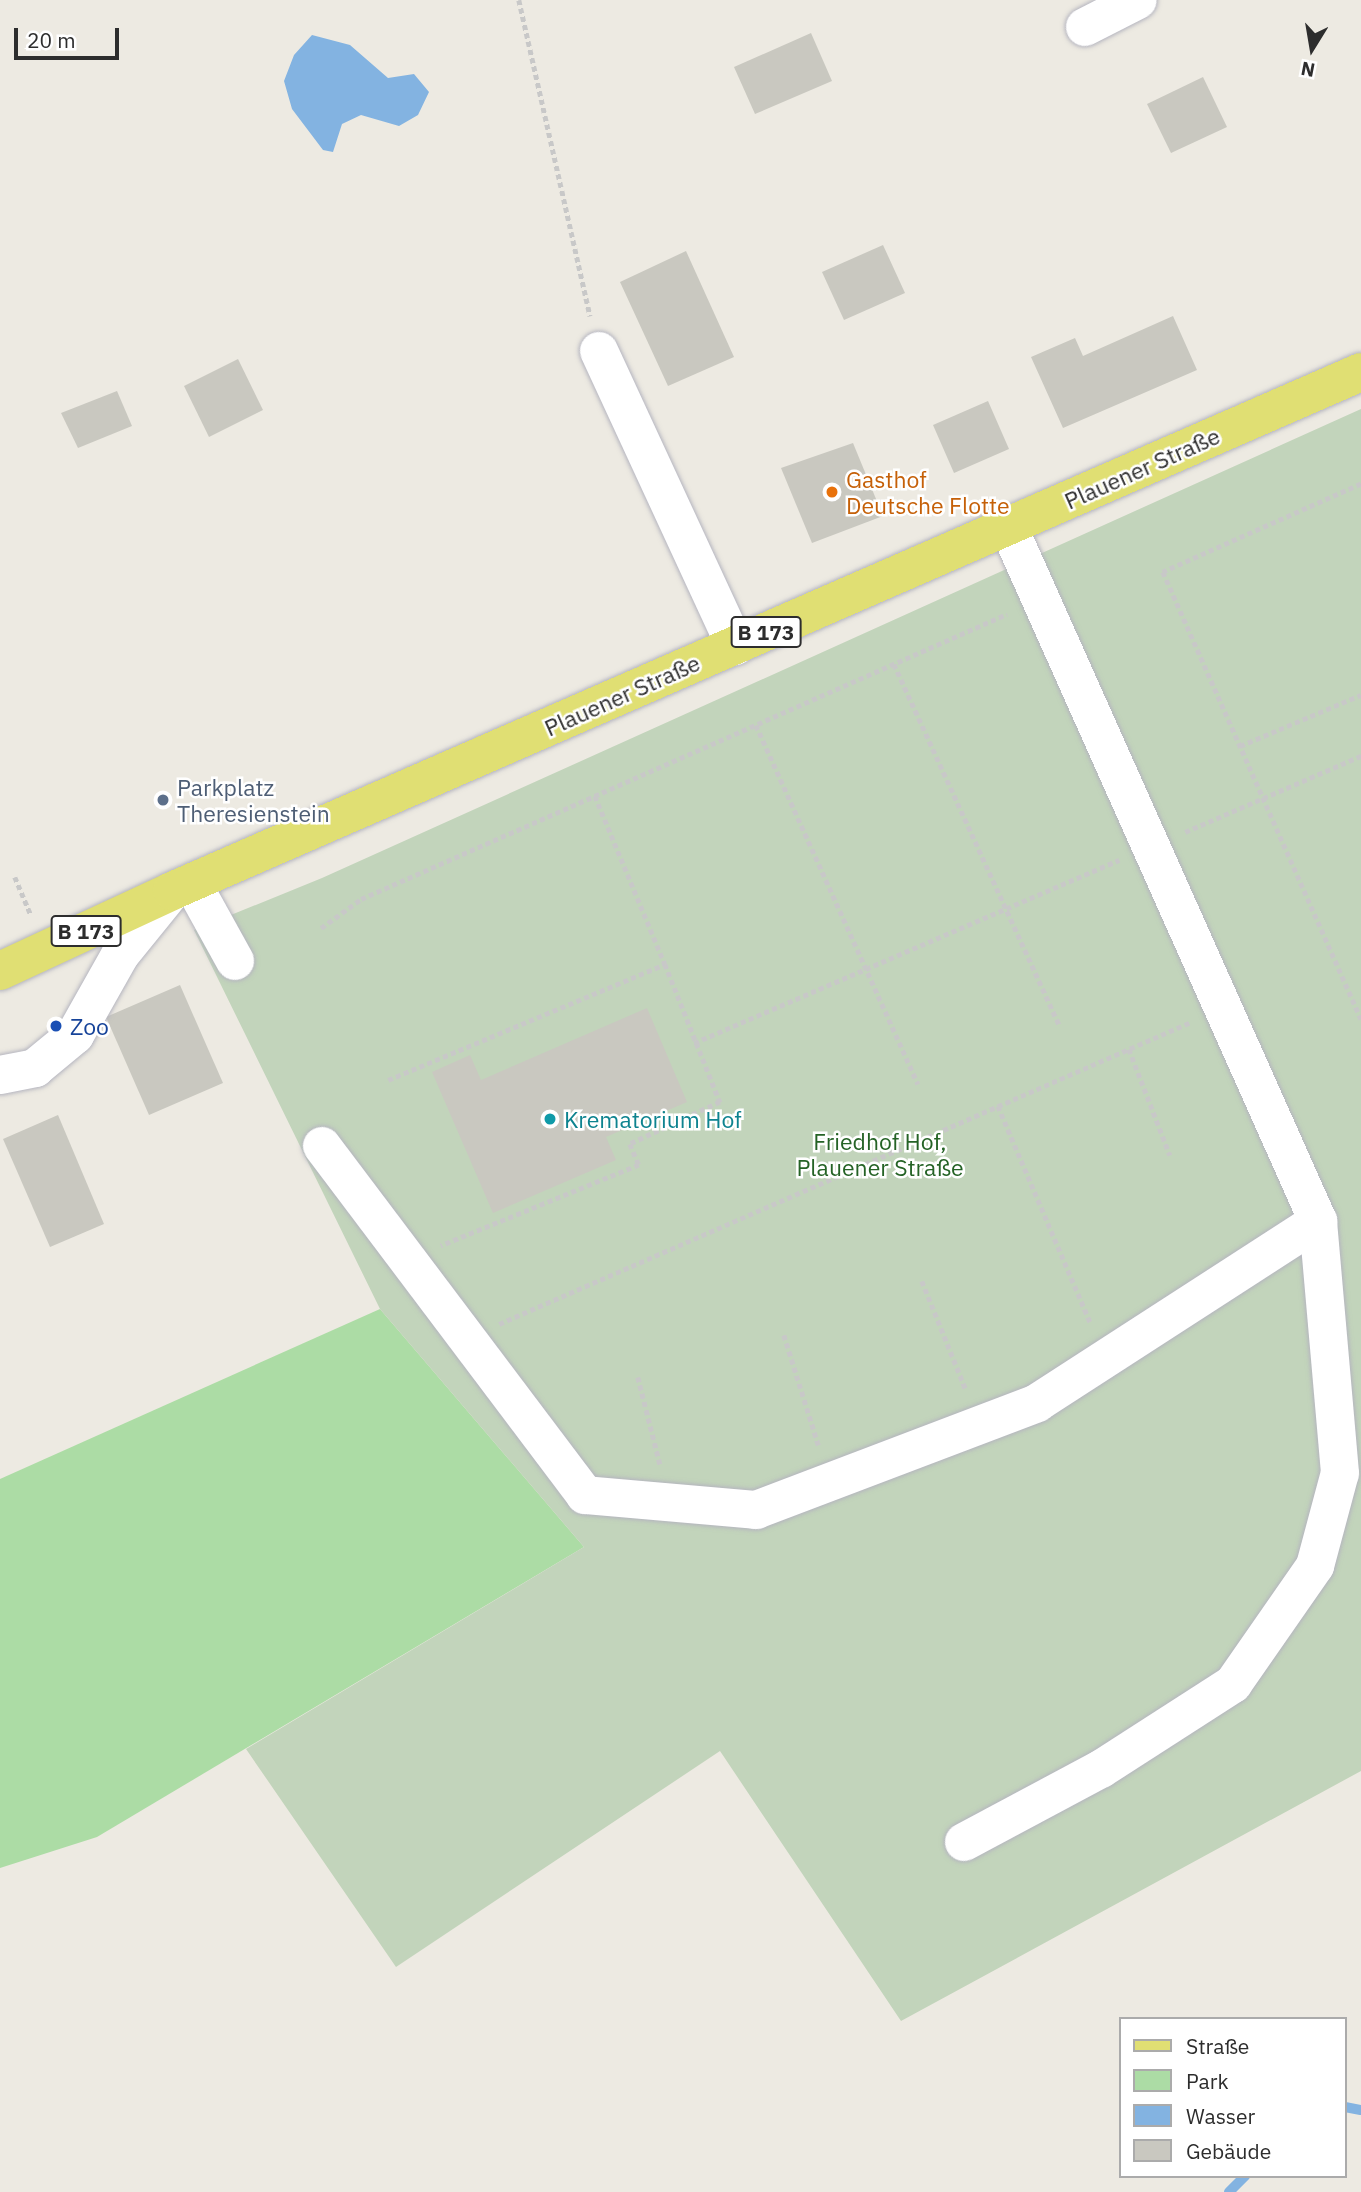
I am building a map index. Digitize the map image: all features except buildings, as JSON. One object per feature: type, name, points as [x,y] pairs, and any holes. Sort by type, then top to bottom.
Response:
[{"type":"main road","name":"Plauener Straße","points":[[0,971],[182,887],[1361,372]]},
{"type":"street","points":[[1085,27],[1138,0]]},
{"type":"street","points":[[599,351],[735,646]]},
{"type":"street","points":[[964,1842],[1101,1769],[1233,1684],[1315,1566],[1340,1474],[1318,1222],[1008,526]]},
{"type":"street","points":[[0,1075],[35,1068],[75,1035],[120,955],[182,887],[235,961]]},
{"type":"street","points":[[322,1146],[585,1495],[756,1510],[1037,1403],[1318,1222]]},
{"type":"path","points":[[519,0],[599,351]]},
{"type":"path","points":[[1361,484],[1163,572],[1361,1019]]},
{"type":"path","points":[[321,928],[361,899],[1041,599]]},
{"type":"path","points":[[894,664],[1059,1026]]},
{"type":"path","points":[[1240,746],[1361,695]]},
{"type":"path","points":[[756,725],[918,1083]]},
{"type":"path","points":[[694,1043],[1361,757]]},
{"type":"path","points":[[408,1260],[639,1165],[630,1144],[720,1102],[595,796]]},
{"type":"path","points":[[388,1080],[665,964]]},
{"type":"path","points":[[467,1338],[1223,1008]]},
{"type":"path","points":[[1129,1049],[1170,1155]]},
{"type":"path","points":[[998,1106],[1106,1359]]},
{"type":"path","points":[[922,1281],[980,1425]]},
{"type":"path","points":[[784,1335],[830,1482]]},
{"type":"path","points":[[638,1377],[669,1502]]},
{"type":"green space","name":"Friedhof Hof, Plauener Straße","points":[[1361,409],[1361,1771],[901,2021],[720,1751],[396,1967],[246,1749],[584,1547],[380,1309],[194,930],[322,878]]},
{"type":"green space","points":[[380,1309],[584,1547],[97,1837],[0,1868],[0,1479]]},
{"type":"water","points":[[312,35],[350,45],[388,78],[414,74],[429,92],[418,115],[399,126],[361,115],[342,124],[333,152],[323,150],[292,109],[284,81],[294,55]]},
{"type":"waterway","points":[[1347,2107],[1361,2110]]},
{"type":"waterway","points":[[1229,2192],[1243,2178]]},
{"type":"place","name":"Gasthof Deutsche Flotte","points":[[832,492]]},
{"type":"place","name":"Parkplatz Theresienstein","points":[[163,800]]},
{"type":"place","name":"Zoo","points":[[56,1026]]},
{"type":"place","name":"Krematorium Hof","points":[[550,1119]]}]
